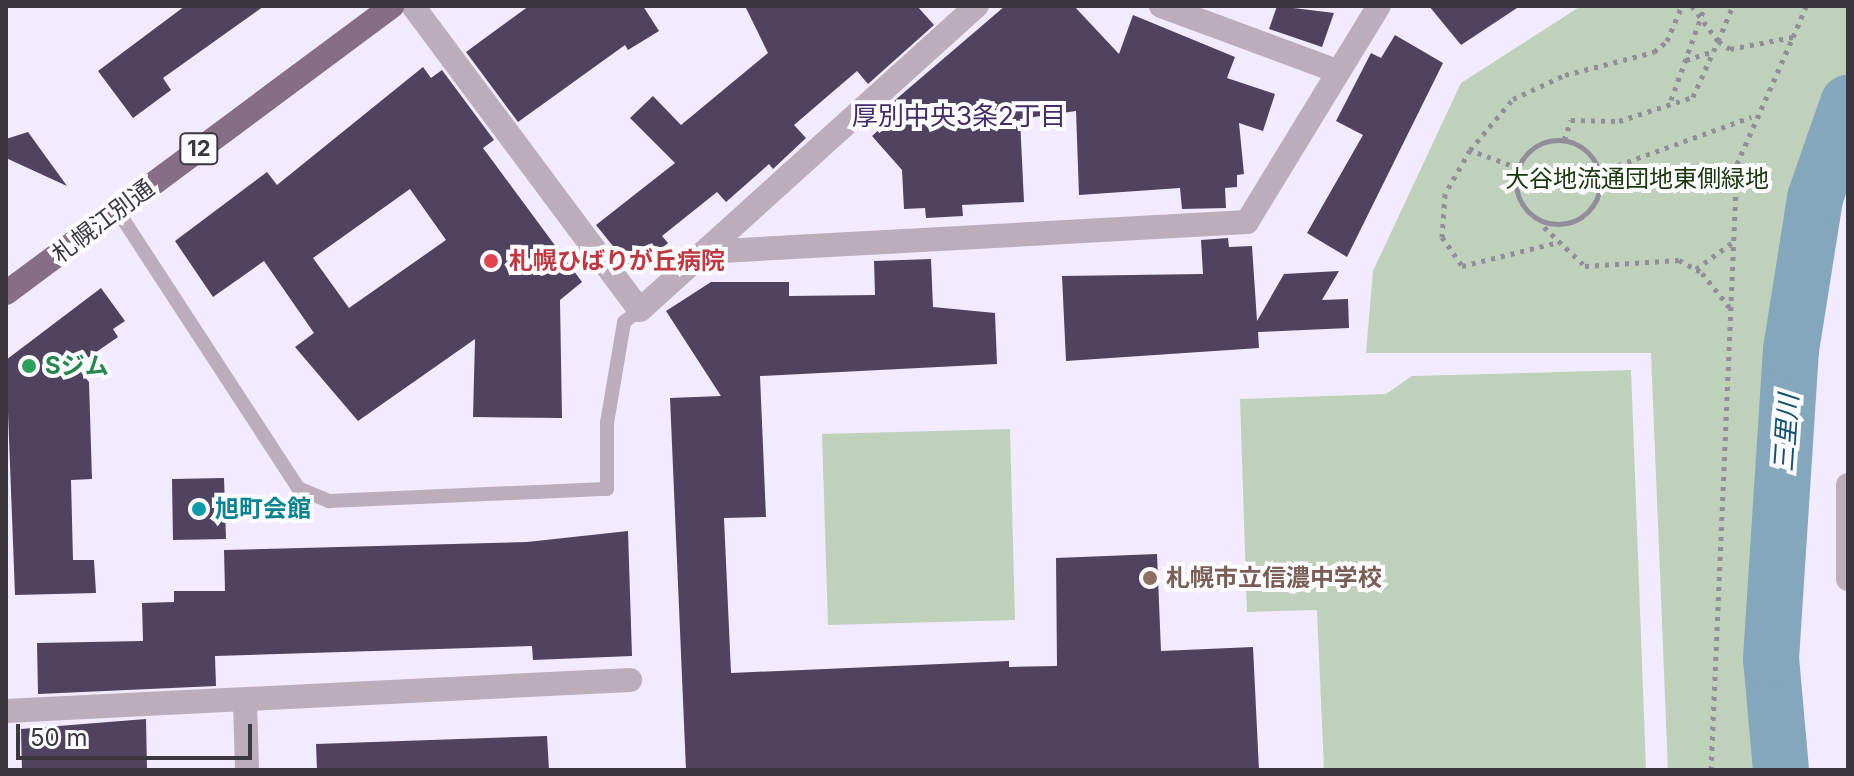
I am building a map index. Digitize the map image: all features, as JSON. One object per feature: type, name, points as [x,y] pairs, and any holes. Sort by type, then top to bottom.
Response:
[{"type":"highway","name":"札幌江別通","points":[[6,293],[392,6]]},
{"type":"street","points":[[413,6],[640,310],[977,6]]},
{"type":"street","points":[[1161,6],[1337,71]]},
{"type":"street","points":[[704,252],[1247,222],[1379,6]]},
{"type":"street","points":[[1848,485],[1848,579]]},
{"type":"street","points":[[6,711],[245,702],[630,680]]},
{"type":"street","points":[[245,702],[247,770]]},
{"type":"lane","points":[[117,210],[298,488],[329,501],[607,489],[607,423],[624,322],[640,310]]},
{"type":"path","points":[[1555,243],[1462,266],[1442,237],[1441,218],[1456,168],[1513,99],[1565,75],[1654,52],[1682,6]]},
{"type":"path","points":[[1692,6],[1704,9]]},
{"type":"path","points":[[1564,140],[1571,120],[1619,121],[1671,100],[1693,97],[1733,6]]},
{"type":"path","points":[[1711,770],[1737,164],[1752,117],[1806,6]]},
{"type":"path","points":[[1704,9],[1718,41]]},
{"type":"path","points":[[1671,100],[1704,9]]},
{"type":"path","points":[[1718,41],[1754,50],[1793,37]]},
{"type":"path","points":[[1685,61],[1713,51]]},
{"type":"path","points":[[1599,172],[1752,117]]},
{"type":"path","points":[[1544,227],[1576,220],[1598,192],[1599,172],[1585,151],[1564,140],[1533,144],[1519,168],[1518,192],[1555,243],[1585,266],[1663,259],[1696,269],[1731,309]]},
{"type":"path","points":[[1470,150],[1519,168]]},
{"type":"path","points":[[1696,269],[1733,242]]},
{"type":"green space","name":"大谷地流通団地東側緑地","points":[[1581,6],[1848,6],[1848,122],[1781,344],[1755,579],[1769,770],[1668,770],[1651,353],[1366,353],[1373,271],[1461,83]]},
{"type":"green space","points":[[1631,370],[1646,770],[1324,770],[1317,610],[1247,612],[1240,399],[1386,394],[1412,376]]},
{"type":"green space","points":[[1010,429],[1015,620],[828,625],[822,434]]},
{"type":"building","points":[[185,6],[264,6],[163,78],[171,90],[133,118],[98,71]]},
{"type":"building","points":[[529,6],[643,6],[659,31],[628,50],[625,45],[518,122],[466,52]]},
{"type":"building","points":[[745,6],[917,6],[934,25],[868,84],[857,71],[794,125],[806,138],[773,169],[769,164],[726,202],[717,192],[662,236],[668,243],[633,271],[596,225],[675,163],[630,118],[653,96],[681,125],[768,53]]},
{"type":"building","points":[[1005,6],[1074,6],[1119,54],[1133,15],[1235,57],[1227,78],[1275,94],[1263,131],[1239,123],[1244,174],[1237,175],[1237,187],[1225,188],[1226,208],[1182,209],[1180,188],[1079,195],[1076,111],[1020,119],[1024,202],[962,205],[963,216],[926,218],[925,208],[904,209],[902,170],[872,136],[895,115],[887,107]]},
{"type":"building","points":[[1277,6],[1334,13],[1322,47],[1269,29]]},
{"type":"building","points":[[1429,6],[1520,6],[1461,45]]},
{"type":"building","points":[[1395,35],[1443,63],[1347,257],[1307,233],[1363,135],[1336,121],[1371,53],[1381,58]]},
{"type":"building","name":"札幌ひばりが丘病院","points":[[423,67],[431,78],[442,70],[494,140],[483,148],[582,282],[560,300],[562,418],[473,417],[475,339],[358,421],[295,347],[314,333],[264,261],[213,297],[175,241],[267,172],[277,185]],"holes":[[[410,189],[446,240],[349,308],[313,258]]]},
{"type":"building","points":[[28,132],[67,186],[6,158],[6,139]]},
{"type":"building","points":[[1228,238],[1229,247],[1252,246],[1257,321],[1284,274],[1339,271],[1322,300],[1348,299],[1349,328],[1258,332],[1259,348],[1066,361],[1062,276],[1203,274],[1201,240]]},
{"type":"building","points":[[931,259],[933,307],[995,313],[997,364],[760,376],[766,517],[724,518],[731,673],[1009,661],[1009,667],[1057,666],[1056,558],[1157,554],[1161,651],[1253,647],[1259,770],[686,770],[670,398],[721,396],[666,311],[711,282],[789,282],[789,296],[875,295],[874,261]]},
{"type":"building","points":[[101,288],[125,321],[113,329],[118,337],[76,366],[89,382],[92,479],[71,480],[73,560],[94,560],[96,593],[15,595],[6,360]]},
{"type":"building","name":"旭町会館","points":[[224,478],[226,539],[173,540],[172,479]]},
{"type":"building","points":[[628,531],[632,656],[533,660],[532,646],[215,656],[216,686],[38,694],[37,643],[143,641],[142,603],[174,602],[174,591],[225,591],[224,550],[527,542]]},
{"type":"building","points":[[146,719],[147,768],[22,770],[21,729]]},
{"type":"building","points":[[547,736],[549,770],[317,770],[316,744]]},
{"type":"waterway","name":"三里川","points":[[1781,770],[1771,659],[1791,350],[1815,198],[1848,103]]},
{"type":"place","name":"札幌ひばりが丘病院","points":[[491,261]]},
{"type":"place","name":"Sジム","points":[[29,366]]},
{"type":"place","name":"旭町会館","points":[[199,509]]},
{"type":"place","name":"札幌市立信濃中学校","points":[[1150,578]]},
{"type":"district","name":"厚別中央3条2丁目","points":[[959,116]]}]
